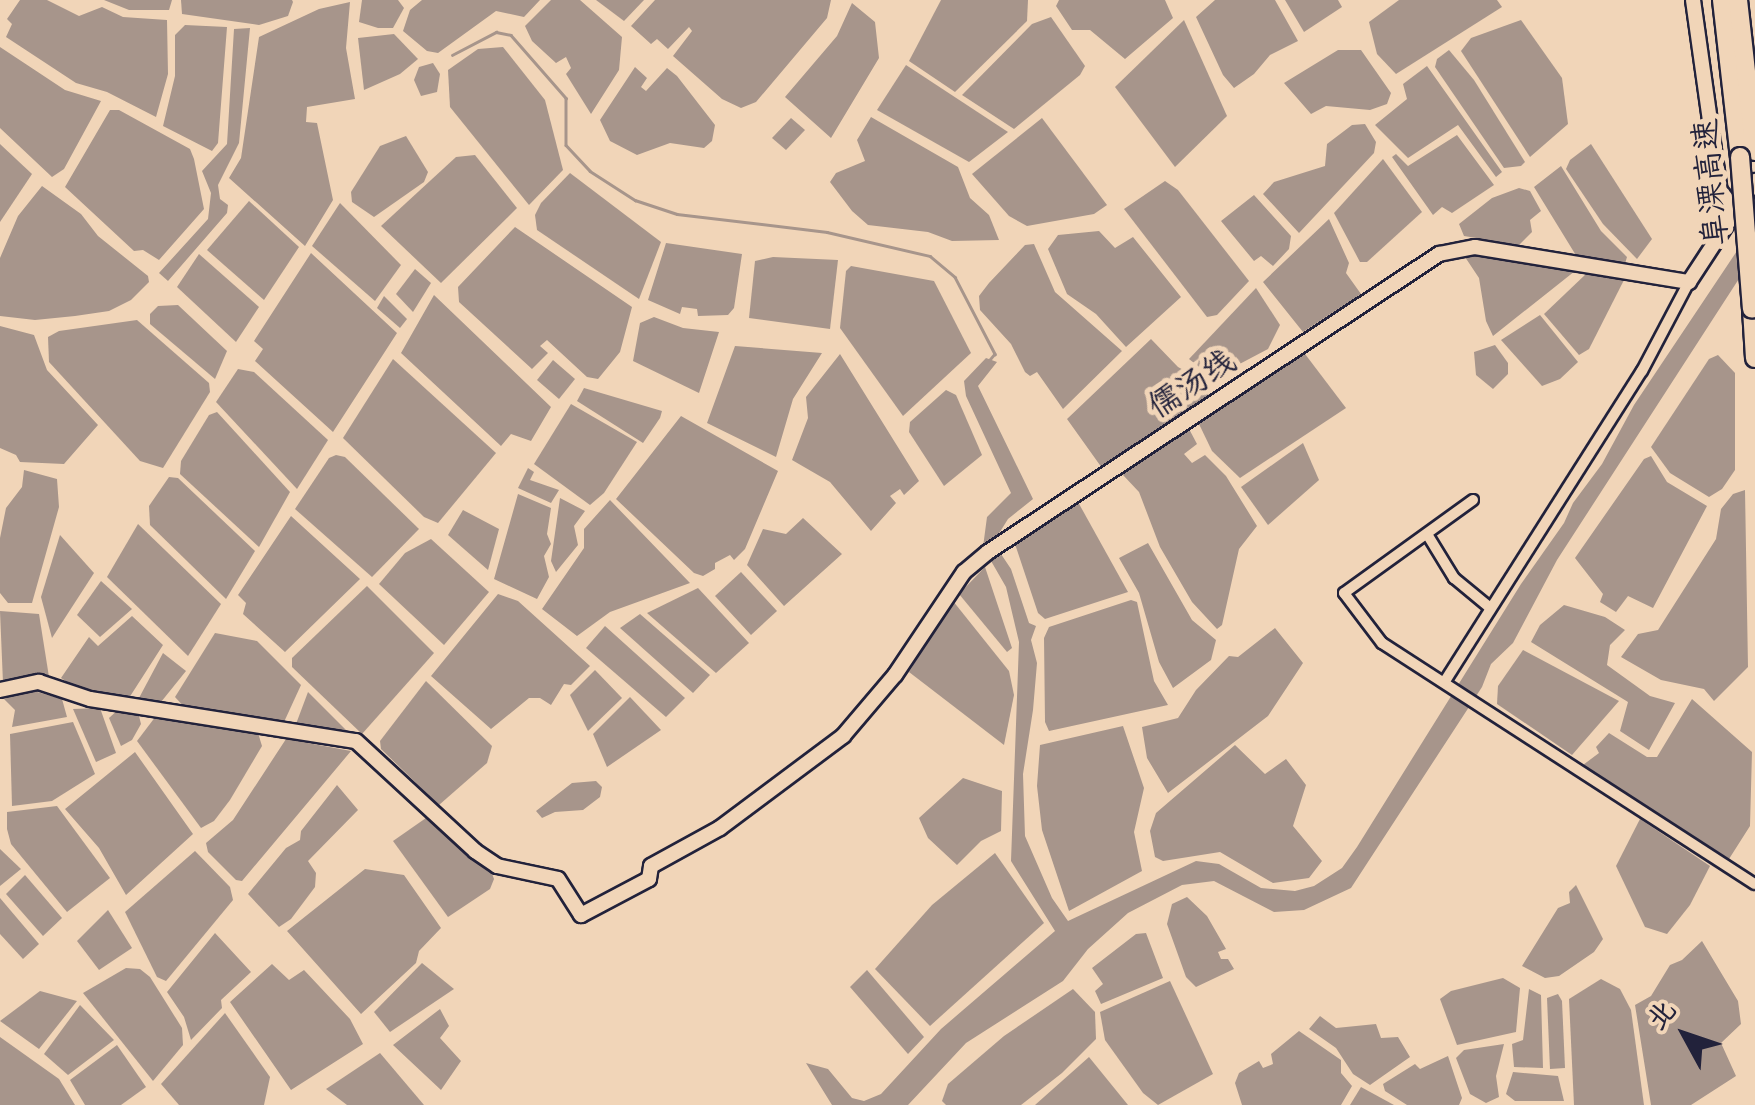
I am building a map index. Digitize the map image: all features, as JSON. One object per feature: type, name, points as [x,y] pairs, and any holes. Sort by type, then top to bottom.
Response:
[{"type":"highway","name":"阜溧高速","points":[[1722,0],[1747,154],[1755,358]]},
{"type":"highway","name":"阜溧高速","points":[[1738,0],[1754,136],[1747,154]]},
{"type":"street","points":[[1692,0],[1720,191],[1736,210]]},
{"type":"street","points":[[1445,681],[1642,371],[1689,282],[1755,181]]},
{"type":"street","name":"儒汤线","points":[[0,690],[39,682],[90,699],[356,741],[475,851],[497,866],[558,879],[581,914],[649,879],[651,866],[720,828],[843,736],[896,675],[964,572],[988,552],[1439,254],[1475,246],[1689,282]]},
{"type":"street","points":[[1474,500],[1344,593],[1382,643],[1755,884]]},
{"type":"street","points":[[1428,534],[1454,578],[1490,607]]},
{"type":"shaded area","points":[[20,0],[47,0],[79,16],[102,7],[123,17],[167,20],[168,74],[156,117],[107,92],[76,83],[6,37],[12,24],[7,19]]},
{"type":"shaded area","points":[[104,0],[172,0],[169,10],[129,10]]},
{"type":"shaded area","points":[[181,0],[293,2],[288,16],[259,25],[182,14]]},
{"type":"shaded area","points":[[362,0],[398,0],[404,8],[393,28],[378,28],[359,22]]},
{"type":"shaded area","points":[[422,0],[540,0],[524,17],[496,11],[438,53],[427,51],[403,31],[410,10]]},
{"type":"shaded area","points":[[551,0],[580,0],[622,37],[619,70],[591,114],[566,74],[571,68],[566,57],[556,63],[532,41],[525,26]]},
{"type":"shaded area","points":[[596,0],[644,0],[624,21]]},
{"type":"shaded area","points":[[655,0],[831,0],[827,18],[756,102],[741,108],[722,99],[673,56],[692,31],[689,27],[668,49],[657,39],[651,44],[631,26]]},
{"type":"shaded area","points":[[941,0],[1028,0],[1027,21],[955,92],[909,61]]},
{"type":"shaded area","points":[[1059,0],[1165,0],[1173,18],[1125,59],[1090,30],[1072,30],[1056,6]]},
{"type":"shaded area","points":[[1215,0],[1275,0],[1298,41],[1270,55],[1254,74],[1234,88],[1223,75],[1196,17]]},
{"type":"shaded area","points":[[1285,0],[1338,0],[1342,7],[1304,32]]},
{"type":"shaded area","points":[[1399,0],[1497,0],[1502,7],[1396,74],[1377,54],[1369,22]]},
{"type":"shaded area","points":[[350,2],[346,48],[355,99],[307,107],[306,122],[317,123],[333,200],[305,246],[229,178],[241,158],[259,37],[319,9]]},
{"type":"shaded area","points":[[852,3],[875,22],[879,58],[831,138],[785,97],[837,36]]},
{"type":"shaded area","points":[[1051,17],[1085,66],[1080,75],[1014,129],[962,95],[1032,24]]},
{"type":"shaded area","points":[[1184,20],[1227,116],[1175,167],[1115,87]]},
{"type":"shaded area","points":[[1521,20],[1562,78],[1568,124],[1530,157],[1461,51],[1471,38]]},
{"type":"shaded area","points":[[185,25],[227,27],[218,143],[212,151],[163,126],[175,76],[175,35]]},
{"type":"shaded area","points":[[250,28],[239,143],[218,185],[220,199],[228,205],[227,213],[168,281],[159,273],[208,219],[211,193],[202,171],[227,144],[234,29]]},
{"type":"shaded area","points":[[394,34],[418,59],[400,74],[364,90],[358,38]]},
{"type":"shaded area","points":[[0,47],[65,90],[101,101],[64,169],[52,177],[0,128]]},
{"type":"shaded area","points":[[503,47],[545,100],[563,170],[529,205],[450,107],[448,70],[478,49]]},
{"type":"shaded area","points":[[1338,50],[1361,50],[1391,93],[1387,104],[1370,110],[1326,106],[1311,114],[1284,83]]},
{"type":"shaded area","points":[[1449,50],[1474,80],[1525,162],[1521,166],[1504,168],[1435,67],[1437,59]]},
{"type":"shaded area","points":[[433,63],[440,74],[437,92],[421,96],[414,80],[419,67]]},
{"type":"shaded area","points":[[906,65],[1008,132],[969,162],[877,110]]},
{"type":"shaded area","points":[[1427,66],[1502,172],[1496,177],[1458,125],[1408,158],[1375,125],[1407,99],[1403,84]]},
{"type":"shaded area","points":[[635,67],[647,78],[641,87],[646,91],[667,68],[677,76],[715,125],[712,141],[704,148],[670,143],[637,155],[610,141],[600,120]]},
{"type":"shaded area","points":[[110,110],[119,110],[190,149],[194,159],[204,209],[159,260],[143,250],[134,251],[65,187]]},
{"type":"shaded area","points":[[871,117],[958,167],[970,198],[989,215],[999,240],[952,241],[928,232],[868,225],[852,211],[830,182],[836,173],[865,161],[857,140]]},
{"type":"shaded area","points":[[791,118],[805,130],[786,150],[772,138]]},
{"type":"shaded area","points":[[1042,118],[1107,205],[1094,214],[1027,226],[1009,216],[972,174]]},
{"type":"shaded area","points":[[1365,124],[1376,142],[1374,153],[1299,233],[1263,194],[1274,182],[1325,166],[1327,144],[1352,125]]},
{"type":"shaded area","points":[[1457,135],[1494,185],[1452,213],[1442,207],[1433,215],[1392,157],[1396,154],[1408,166]]},
{"type":"shaded area","points":[[406,136],[428,172],[424,182],[374,217],[352,202],[351,192],[380,146]]},
{"type":"shaded area","points":[[0,144],[32,174],[0,222]]},
{"type":"shaded area","points":[[1591,144],[1652,239],[1637,259],[1603,224],[1566,169],[1570,160]]},
{"type":"shaded area","points":[[475,155],[517,208],[441,283],[381,226],[456,157]]},
{"type":"shaded area","points":[[1383,159],[1422,212],[1367,262],[1360,262],[1334,213]]},
{"type":"shaded area","points":[[1561,166],[1601,231],[1627,257],[1624,267],[1577,257],[1534,187]]},
{"type":"shaded area","points":[[570,173],[661,242],[639,299],[537,230],[535,215],[541,203]]},
{"type":"shaded area","points":[[1165,181],[1178,190],[1249,281],[1217,315],[1207,317],[1124,209]]},
{"type":"shaded area","points":[[42,186],[81,214],[98,236],[148,276],[149,282],[131,300],[109,311],[75,316],[35,320],[0,316],[0,258],[18,216]]},
{"type":"shaded area","points":[[1519,188],[1530,191],[1541,211],[1530,220],[1532,232],[1519,245],[1464,236],[1459,224],[1492,198]]},
{"type":"shaded area","points":[[1254,195],[1291,236],[1289,249],[1273,266],[1261,256],[1254,261],[1221,221]]},
{"type":"shaded area","points":[[249,201],[299,247],[264,300],[207,250]]},
{"type":"shaded area","points":[[340,203],[401,265],[375,301],[312,246]]},
{"type":"shaded area","points":[[1329,219],[1349,263],[1346,273],[1361,294],[1303,332],[1263,282]]},
{"type":"shaded area","points":[[1755,224],[1755,254],[1557,560],[1513,643],[1491,664],[1482,687],[1351,888],[1304,910],[1274,912],[1214,881],[1182,885],[1128,913],[1088,949],[1063,981],[966,1043],[908,1105],[832,1105],[806,1063],[828,1069],[852,1098],[864,1101],[881,1094],[941,1029],[1055,931],[1011,861],[1019,642],[1006,587],[983,547],[987,517],[1011,493],[966,396],[964,381],[986,358],[997,362],[978,386],[1033,499],[1008,519],[998,535],[999,551],[1011,569],[1029,623],[1036,626],[1031,640],[1037,663],[1033,710],[1023,774],[1025,836],[1052,898],[1068,921],[1196,861],[1219,864],[1261,888],[1295,891],[1314,886],[1342,868],[1357,847],[1521,584],[1602,464],[1634,405]]},
{"type":"shaded area","points":[[515,227],[632,307],[620,352],[598,379],[587,377],[547,340],[540,346],[548,353],[532,369],[459,302],[458,287]]},
{"type":"shaded area","points":[[1099,231],[1115,248],[1133,237],[1181,297],[1126,347],[1096,314],[1067,294],[1048,249],[1058,235]]},
{"type":"shaded area","points":[[666,243],[742,254],[734,308],[728,315],[698,316],[697,309],[682,307],[680,314],[648,300]]},
{"type":"shaded area","points":[[1034,244],[1055,292],[1122,351],[1063,409],[1037,372],[1030,376],[1025,372],[1011,344],[980,310],[979,296],[989,283],[1025,245]]},
{"type":"shaded area","points":[[311,253],[397,333],[333,432],[255,361],[263,349],[254,341]]},
{"type":"shaded area","points":[[199,254],[259,307],[236,342],[177,287]]},
{"type":"shaded area","points":[[1463,254],[1575,271],[1493,336],[1486,321],[1479,278]]},
{"type":"shaded area","points":[[773,257],[838,260],[830,329],[749,318],[755,261]]},
{"type":"shaded area","points":[[851,266],[934,281],[971,353],[903,416],[840,328],[846,271]]},
{"type":"shaded area","points":[[415,269],[431,283],[413,312],[396,294]]},
{"type":"shaded area","points":[[1587,273],[1624,280],[1589,349],[1579,355],[1544,314]]},
{"type":"shaded area","points":[[1256,288],[1280,325],[1268,349],[1213,378],[1189,359]]},
{"type":"shaded area","points":[[434,295],[551,407],[531,441],[511,434],[501,446],[401,353]]},
{"type":"shaded area","points":[[384,296],[407,319],[400,328],[377,308]]},
{"type":"shaded area","points":[[178,305],[227,351],[215,379],[150,324],[150,314],[158,306]]},
{"type":"shaded area","points":[[1540,315],[1578,362],[1560,379],[1542,386],[1501,340]]},
{"type":"shaded area","points":[[654,317],[683,328],[719,332],[699,393],[633,361],[640,323]]},
{"type":"shaded area","points":[[137,320],[209,383],[210,392],[163,468],[140,461],[49,362],[48,337],[59,331]]},
{"type":"shaded area","points":[[0,326],[34,335],[47,370],[98,425],[64,464],[20,462],[16,455],[0,448]]},
{"type":"shaded area","points":[[1151,339],[1178,367],[1198,378],[1209,395],[1102,468],[1067,419]]},
{"type":"shaded area","points":[[1495,345],[1508,363],[1508,374],[1493,389],[1476,375],[1474,352]]},
{"type":"shaded area","points":[[735,346],[822,353],[793,399],[776,457],[707,423]]},
{"type":"shaded area","points":[[1302,350],[1346,408],[1240,478],[1212,451],[1199,424],[1202,417]]},
{"type":"shaded area","points":[[840,354],[919,481],[904,495],[900,489],[890,496],[896,503],[871,531],[830,482],[792,460],[808,418],[806,397]]},
{"type":"shaded area","points":[[1718,355],[1735,373],[1735,470],[1722,489],[1709,497],[1670,473],[1651,447],[1709,359]]},
{"type":"shaded area","points":[[393,359],[496,453],[438,523],[424,517],[343,438]]},
{"type":"shaded area","points":[[553,360],[575,379],[559,399],[537,380]]},
{"type":"shaded area","points":[[238,369],[254,372],[328,440],[297,489],[216,402]]},
{"type":"shaded area","points":[[584,388],[662,411],[660,418],[643,443],[577,401]]},
{"type":"shaded area","points":[[946,390],[956,395],[982,455],[944,486],[909,432],[910,422]]},
{"type":"shaded area","points":[[571,404],[637,442],[604,493],[590,505],[534,464]]},
{"type":"shaded area","points":[[217,412],[290,492],[259,547],[180,474],[181,461],[209,415]]},
{"type":"shaded area","points":[[681,416],[778,471],[745,549],[734,560],[730,555],[715,563],[715,569],[703,576],[694,573],[616,499]]},
{"type":"shaded area","points":[[1188,427],[1197,444],[1184,454],[1192,463],[1205,455],[1226,476],[1257,526],[1239,549],[1222,625],[1217,629],[1192,602],[1160,547],[1139,492],[1123,475],[1125,469]]},
{"type":"shaded area","points":[[1303,443],[1319,480],[1268,525],[1241,487]]},
{"type":"shaded area","points":[[1651,456],[1667,482],[1707,506],[1653,608],[1628,596],[1616,612],[1600,602],[1603,594],[1575,558],[1644,459]]},
{"type":"shaded area","points":[[345,457],[419,529],[372,577],[295,509],[329,458]]},
{"type":"shaded area","points":[[528,468],[534,472],[530,480],[559,490],[551,503],[518,488]]},
{"type":"shaded area","points":[[24,470],[57,479],[59,507],[32,603],[8,603],[0,593],[0,538],[6,508],[22,487]]},
{"type":"shaded area","points":[[169,477],[178,478],[255,551],[226,599],[150,525],[149,506]]},
{"type":"shaded area","points":[[1745,490],[1748,667],[1714,701],[1704,689],[1661,680],[1621,657],[1638,634],[1658,630],[1716,539],[1721,509],[1733,494]]},
{"type":"shaded area","points":[[518,494],[551,508],[547,534],[551,544],[544,556],[549,577],[537,599],[494,579]]},
{"type":"shaded area","points":[[560,498],[585,511],[574,526],[578,545],[556,572],[551,561]]},
{"type":"shaded area","points":[[610,500],[690,583],[610,612],[577,636],[542,609],[584,548],[584,529]]},
{"type":"shaded area","points":[[1078,502],[1128,592],[1045,619],[1038,613],[1014,541]]},
{"type":"shaded area","points":[[463,510],[499,529],[488,570],[448,535]]},
{"type":"shaded area","points":[[291,516],[360,579],[285,652],[243,614],[246,603],[238,595]]},
{"type":"shaded area","points":[[803,518],[842,554],[784,606],[747,565],[763,529],[786,534]]},
{"type":"shaded area","points":[[138,524],[221,604],[188,656],[107,577]]},
{"type":"shaded area","points":[[60,535],[94,573],[52,638],[41,597]]},
{"type":"shaded area","points":[[431,539],[489,592],[444,645],[379,584],[405,553]]},
{"type":"shaded area","points":[[1148,543],[1192,620],[1216,640],[1211,660],[1173,688],[1159,662],[1139,593],[1119,558]]},
{"type":"shaded area","points":[[985,567],[1012,648],[1007,652],[959,594]]},
{"type":"shaded area","points":[[741,572],[777,611],[751,635],[715,596]]},
{"type":"shaded area","points":[[101,581],[132,609],[100,637],[77,615]]},
{"type":"shaded area","points":[[367,586],[434,653],[362,734],[292,667],[292,658]]},
{"type":"shaded area","points":[[698,588],[749,643],[716,673],[647,613]]},
{"type":"shaded area","points":[[498,594],[518,601],[590,666],[571,685],[564,684],[551,705],[540,698],[529,698],[491,729],[431,676]]},
{"type":"shaded area","points":[[1131,600],[1137,602],[1154,681],[1168,705],[1049,731],[1045,722],[1044,638],[1049,627]]},
{"type":"shaded area","points":[[953,601],[1009,671],[1014,695],[1004,745],[909,672]]},
{"type":"shaded area","points":[[1564,605],[1605,617],[1625,630],[1610,645],[1607,665],[1650,696],[1675,703],[1649,750],[1620,731],[1628,702],[1531,642],[1540,625]]},
{"type":"shaded area","points":[[0,611],[39,614],[49,677],[3,683]]},
{"type":"shaded area","points":[[640,614],[710,675],[693,693],[620,628]]},
{"type":"shaded area","points":[[132,616],[163,645],[129,698],[73,686],[61,678],[89,637],[98,646]]},
{"type":"shaded area","points":[[605,626],[685,698],[666,717],[586,648]]},
{"type":"shaded area","points":[[1275,628],[1303,663],[1268,716],[1168,793],[1147,758],[1142,727],[1178,718],[1196,690],[1229,656],[1238,657]]},
{"type":"shaded area","points":[[215,633],[257,641],[301,685],[284,722],[186,709],[175,697]]},
{"type":"shaded area","points":[[1523,650],[1619,701],[1572,755],[1497,704],[1498,686]]},
{"type":"shaded area","points":[[163,653],[186,671],[161,702],[139,698]]},
{"type":"shaded area","points":[[595,670],[622,698],[588,731],[570,695]]},
{"type":"shaded area","points":[[426,681],[492,746],[487,763],[439,805],[381,749],[380,741]]},
{"type":"shaded area","points":[[30,690],[62,699],[67,717],[12,727],[15,710],[4,699]]},
{"type":"shaded area","points":[[308,692],[349,733],[296,724]]},
{"type":"shaded area","points":[[630,697],[661,730],[607,767],[593,734]]},
{"type":"shaded area","points":[[1692,699],[1752,752],[1750,826],[1729,859],[1583,765],[1599,753],[1596,747],[1609,733],[1647,757],[1657,757]]},
{"type":"shaded area","points":[[100,708],[116,753],[96,762],[73,709]]},
{"type":"shaded area","points":[[120,708],[138,712],[141,724],[132,740],[121,746],[109,718]]},
{"type":"shaded area","points":[[156,716],[258,733],[262,746],[230,800],[214,821],[201,828],[137,741]]},
{"type":"shaded area","points":[[73,722],[95,774],[52,801],[12,806],[10,734]]},
{"type":"shaded area","points":[[1123,726],[1144,788],[1134,832],[1142,871],[1069,911],[1042,830],[1037,786],[1040,745]]},
{"type":"shaded area","points":[[286,739],[351,751],[242,881],[236,880],[208,852],[206,843],[233,820]]},
{"type":"shaded area","points":[[1235,745],[1265,774],[1286,759],[1306,785],[1293,826],[1322,861],[1309,878],[1273,883],[1220,852],[1163,861],[1155,857],[1150,831],[1156,813]]},
{"type":"shaded area","points":[[135,752],[193,834],[126,895],[99,848],[65,809]]},
{"type":"shaded area","points":[[963,778],[1002,791],[1001,831],[981,841],[957,865],[928,838],[919,818]]},
{"type":"shaded area","points":[[596,781],[602,787],[600,797],[583,810],[555,812],[542,818],[536,811],[572,783]]},
{"type":"shaded area","points":[[337,785],[358,810],[308,861],[316,873],[315,887],[291,919],[279,927],[248,894],[286,848],[300,840],[301,831]]},
{"type":"shaded area","points":[[57,806],[110,878],[67,912],[11,844],[7,829],[7,812]]},
{"type":"shaded area","points":[[426,818],[491,871],[494,879],[490,889],[448,917],[393,841]]},
{"type":"shaded area","points":[[1640,819],[1710,866],[1690,905],[1667,934],[1645,927],[1616,866]]},
{"type":"shaded area","points":[[0,849],[21,869],[0,886]]},
{"type":"shaded area","points":[[195,851],[230,887],[233,900],[166,981],[157,977],[125,912]]},
{"type":"shaded area","points":[[995,853],[1044,923],[930,1026],[875,969],[932,905]]},
{"type":"shaded area","points":[[365,869],[404,875],[441,928],[419,951],[416,963],[361,1014],[287,931]]},
{"type":"shaded area","points":[[25,875],[62,918],[43,936],[6,894]]},
{"type":"shaded area","points":[[1576,885],[1603,939],[1594,952],[1559,976],[1545,978],[1522,966],[1558,908],[1570,903],[1569,892]]},
{"type":"shaded area","points":[[1187,897],[1207,916],[1226,949],[1218,952],[1221,959],[1228,959],[1234,969],[1196,987],[1186,977],[1167,924],[1172,904]]},
{"type":"shaded area","points":[[0,898],[39,944],[23,959],[0,934]]},
{"type":"shaded area","points":[[108,910],[132,948],[99,970],[77,941]]},
{"type":"shaded area","points":[[215,933],[251,972],[221,1000],[222,1008],[191,1040],[184,1017],[167,992]]},
{"type":"shaded area","points":[[1146,933],[1163,978],[1101,1004],[1095,991],[1103,984],[1092,968],[1136,934]]},
{"type":"shaded area","points":[[1702,941],[1738,1001],[1741,1024],[1721,1043],[1736,1076],[1691,1105],[1651,1105],[1635,1005],[1651,996],[1670,965],[1682,960]]},
{"type":"shaded area","points":[[422,963],[454,989],[390,1032],[374,1012]]},
{"type":"shaded area","points":[[272,964],[289,980],[304,970],[350,1019],[363,1044],[291,1090],[230,1002]]},
{"type":"shaded area","points":[[126,968],[140,969],[150,977],[182,1028],[183,1045],[153,1081],[83,993]]},
{"type":"shaded area","points":[[867,970],[924,1037],[908,1054],[850,987]]},
{"type":"shaded area","points":[[1503,978],[1520,988],[1516,1032],[1457,1045],[1440,999],[1451,991]]},
{"type":"shaded area","points":[[1601,979],[1620,989],[1631,1010],[1644,1105],[1574,1105],[1569,999]]},
{"type":"shaded area","points":[[1170,981],[1213,1074],[1158,1105],[1143,1093],[1105,1040],[1100,1012]]},
{"type":"shaded area","points":[[1073,989],[1095,1012],[1096,1039],[1062,1073],[1021,1105],[946,1105],[942,1101],[948,1084],[1004,1036]]},
{"type":"shaded area","points":[[1529,989],[1541,995],[1543,1068],[1514,1067],[1512,1044],[1523,1040]]},
{"type":"shaded area","points":[[40,991],[77,1001],[39,1049],[0,1021]]},
{"type":"shaded area","points":[[1558,994],[1562,1001],[1565,1068],[1550,1069],[1547,998]]},
{"type":"shaded area","points":[[80,1005],[114,1040],[68,1075],[44,1054]]},
{"type":"shaded area","points":[[440,1009],[449,1026],[440,1038],[461,1061],[441,1090],[393,1045]]},
{"type":"shaded area","points":[[225,1013],[270,1077],[264,1105],[179,1105],[161,1084]]},
{"type":"shaded area","points":[[1320,1016],[1336,1028],[1376,1024],[1381,1038],[1398,1037],[1410,1057],[1370,1085],[1353,1074],[1336,1048],[1309,1029]]},
{"type":"shaded area","points":[[1299,1031],[1341,1060],[1341,1073],[1352,1086],[1341,1105],[1242,1105],[1235,1083],[1239,1073],[1259,1061],[1263,1068],[1273,1064],[1271,1054]]},
{"type":"shaded area","points":[[0,1037],[59,1079],[75,1105],[0,1105]]},
{"type":"shaded area","points":[[1504,1044],[1496,1076],[1499,1097],[1486,1103],[1470,1094],[1456,1058],[1464,1050]]},
{"type":"shaded area","points":[[117,1045],[146,1087],[121,1105],[85,1105],[70,1080]]},
{"type":"shaded area","points":[[380,1053],[424,1105],[347,1105],[326,1089]]},
{"type":"shaded area","points":[[1448,1056],[1462,1098],[1459,1105],[1407,1105],[1385,1091],[1383,1084],[1415,1064],[1420,1069]]},
{"type":"shaded area","points":[[1089,1057],[1128,1105],[1035,1105]]},
{"type":"shaded area","points":[[1513,1072],[1558,1076],[1564,1101],[1515,1101],[1506,1094]]},
{"type":"shaded area","points":[[1361,1087],[1394,1105],[1350,1105]]},
{"type":"waterway","points":[[452,55],[496,32],[511,35],[566,98],[566,145],[590,171],[635,200],[677,214],[827,232],[930,256],[955,277],[995,354],[990,360]]}]
